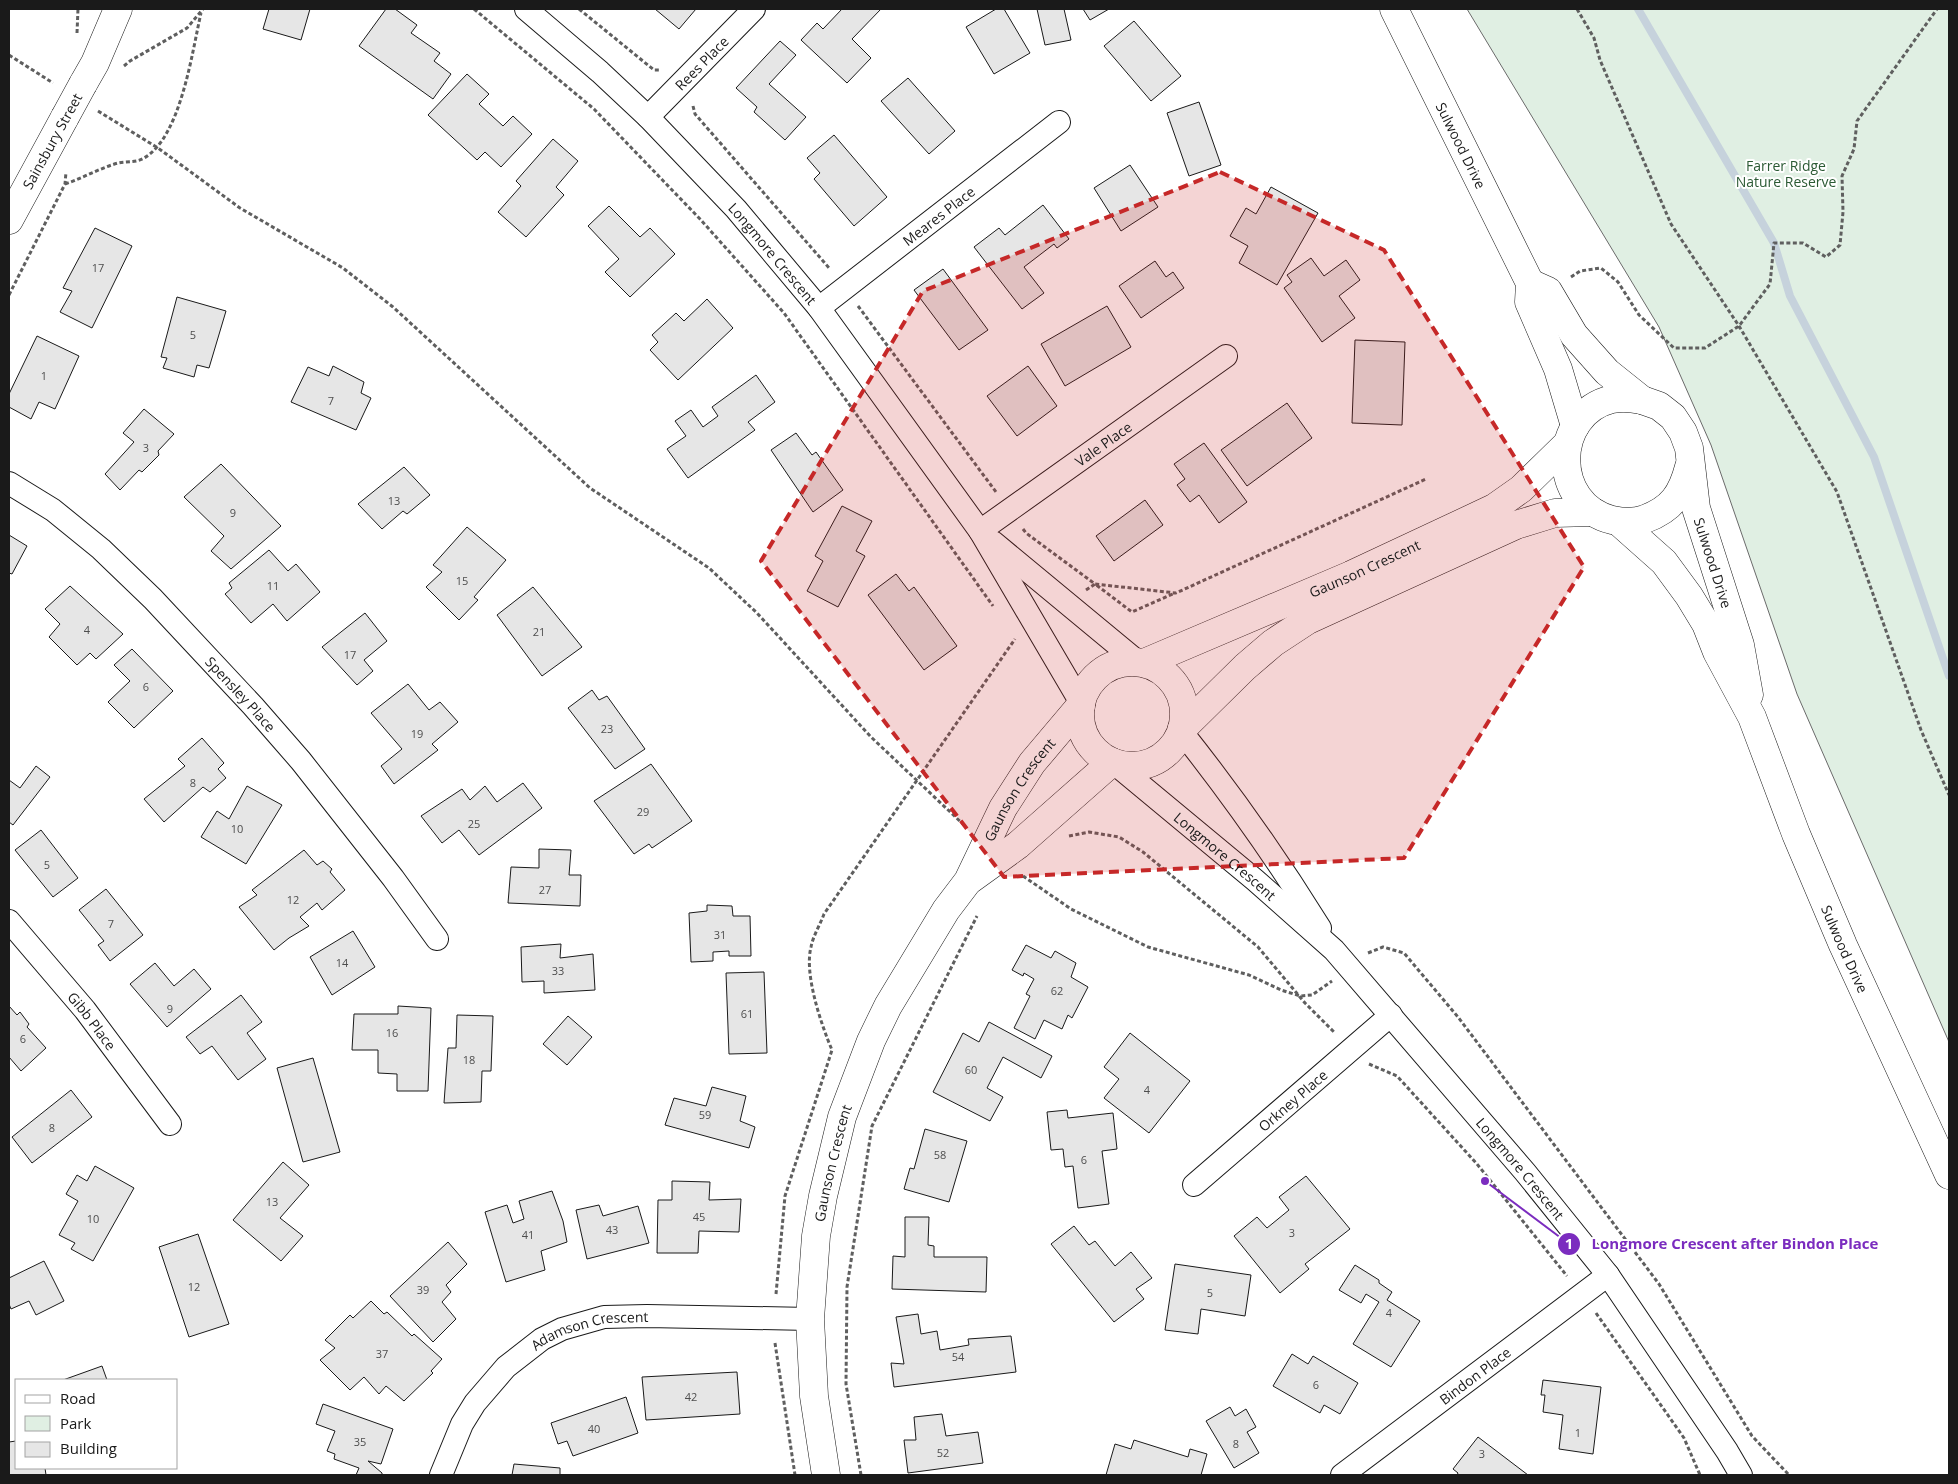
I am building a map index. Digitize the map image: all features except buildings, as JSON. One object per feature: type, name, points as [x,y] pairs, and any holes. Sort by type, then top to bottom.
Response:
[{"type":"street","name":"Sainsbury Street","points":[[9,220],[89,74],[118,9]]},
{"type":"street","name":"Sainsbury Street","points":[[89,74],[139,9]]},
{"type":"street","name":"Longmore Crescent","points":[[526,9],[600,72],[648,118],[736,209],[819,308],[980,532],[1081,704]]},
{"type":"street","name":"Rees Place","points":[[648,118],[754,9]]},
{"type":"street","name":"Sulwood Drive","points":[[1394,9],[1539,287],[1574,336],[1607,372],[1642,400]]},
{"type":"street","name":"Meares Place","points":[[819,308],[1059,122]]},
{"type":"street","name":"Sulwood Drive","points":[[1539,287],[1529,302],[1558,369],[1571,435]]},
{"type":"street","name":"Vale Place","points":[[980,532],[1226,356]]},
{"type":"street","name":"Sulwood Drive","points":[[1689,466],[1684,486],[1673,502],[1666,508],[1658,514],[1639,521],[1619,522],[1593,512],[1578,499],[1569,482],[1565,463],[1571,435],[1585,414],[1597,406],[1612,400],[1627,398],[1642,400],[1659,406],[1673,417],[1683,432],[1689,448],[1689,466],[1696,508],[1740,645],[1752,717]]},
{"type":"street","name":"Gaunson Crescent","points":[[1141,663],[1351,575],[1494,508],[1521,490],[1571,435]]},
{"type":"street","name":"Spensley Place","points":[[9,483],[53,510],[101,549],[153,599],[301,761],[393,878],[437,940]]},
{"type":"street","name":"Gaunson Crescent","points":[[1182,730],[1245,667],[1273,643],[1308,620],[1516,526],[1555,513],[1593,512]]},
{"type":"street","name":"Sulwood Drive","points":[[1619,522],[1664,562],[1689,596],[1706,624],[1717,652],[1752,717],[1796,834],[1843,945],[1949,1175]]},
{"type":"street","name":"Longmore Crescent","points":[[980,532],[1141,663]]},
{"type":"street","points":[[1126,662],[1141,663],[1158,668],[1169,677],[1177,688],[1182,701],[1184,715],[1182,730],[1175,743],[1155,761],[1142,765],[1128,766],[1113,763],[1102,757],[1087,739],[1080,717],[1081,704],[1085,691],[1102,671],[1126,662]]},
{"type":"street","name":"Gaunson Crescent","points":[[826,1475],[814,1396],[810,1319],[816,1236],[823,1196],[842,1117],[871,1041],[888,1006],[946,910],[968,881],[1003,808],[1032,763],[1081,704]]},
{"type":"street","name":"Longmore Crescent","points":[[1182,730],[1227,788],[1284,869],[1334,950]]},
{"type":"street","name":"Longmore Crescent","points":[[1113,763],[1256,880],[1334,950],[1351,968],[1525,1172],[1608,1274],[1727,1451],[1741,1475]]},
{"type":"street","name":"Gaunson Crescent","points":[[968,881],[1018,845],[1113,763]]},
{"type":"street","name":"Gibb Place","points":[[9,921],[85,1010],[170,1124]]},
{"type":"street","name":"Orkney Place","points":[[1194,1185],[1390,1015]]},
{"type":"street","name":"Bindon Place","points":[[1342,1475],[1608,1274]]},
{"type":"street","name":"Adamson Crescent","points":[[441,1475],[462,1424],[475,1404],[506,1367],[542,1339],[562,1329],[604,1317],[810,1319]]},
{"type":"path","points":[[474,9],[594,108],[700,219],[784,313],[999,613]]},
{"type":"path","points":[[579,9],[654,70],[666,71]]},
{"type":"path","points":[[1577,9],[1594,38],[1600,60],[1670,224],[1739,326],[1837,492],[1921,730],[1949,796]]},
{"type":"path","points":[[1539,287],[1580,271],[1601,268],[1618,282],[1639,315],[1674,348],[1705,348],[1739,326],[1770,284],[1774,243],[1803,243],[1826,257],[1840,245],[1843,212],[1842,176],[1854,149],[1857,121],[1937,9]]},
{"type":"path","points":[[122,67],[187,28],[202,11]]},
{"type":"path","points":[[65,184],[119,163],[137,161],[158,148],[175,116],[182,97],[202,11]]},
{"type":"path","points":[[690,98],[695,114],[830,269],[1026,533],[1132,612],[1426,479]]},
{"type":"path","points":[[158,148],[240,208],[343,268],[393,308],[590,488],[709,568],[757,613],[871,737],[968,828]]},
{"type":"path","points":[[9,296],[65,184],[66,164]]},
{"type":"path","points":[[1095,584],[1176,593]]},
{"type":"path","points":[[810,948],[824,914],[1017,636]]},
{"type":"path","points":[[1061,838],[1089,832],[1096,833],[1119,837],[1143,852],[1258,947],[1339,1038]]},
{"type":"path","points":[[1023,876],[1071,909],[1148,947],[1249,975],[1300,996],[1312,995],[1351,968],[1366,954],[1383,947],[1404,954],[1458,1017],[1659,1284],[1752,1436],[1789,1475]]},
{"type":"path","points":[[861,1475],[846,1384],[847,1287],[872,1126],[981,907]]},
{"type":"path","points":[[1363,1062],[1397,1076],[1477,1164],[1571,1282]]},
{"type":"path","points":[[1598,1315],[1684,1438],[1700,1475]]},
{"type":"highlighted area","points":[[1220,172],[1384,250],[1584,567],[1404,858],[1004,877],[761,561],[923,291]]},
{"type":"green space","name":"Farrer Ridge Nature Reserve","points":[[1467,9],[1949,9],[1949,1042],[1797,694],[1711,445],[1659,327]]},
{"type":"waterway","points":[[1638,9],[1774,243],[1790,296],[1874,457],[1949,676]]},
{"type":"place","name":"Longmore Crescent after Bindon Place","points":[[1485,1181]]}]
